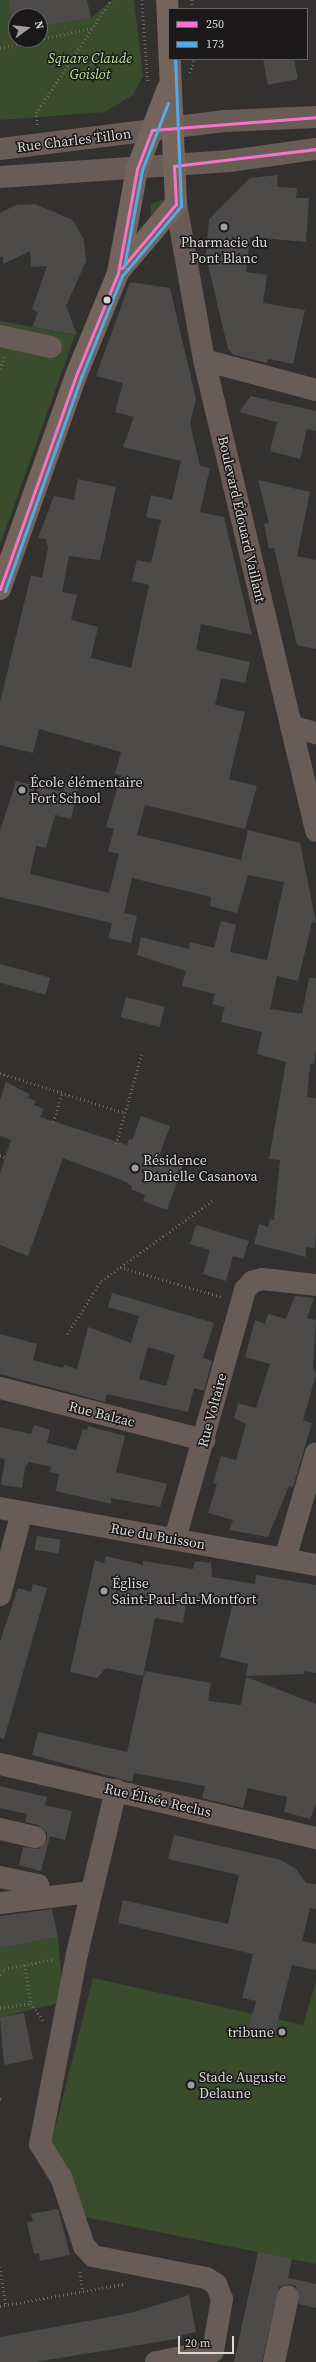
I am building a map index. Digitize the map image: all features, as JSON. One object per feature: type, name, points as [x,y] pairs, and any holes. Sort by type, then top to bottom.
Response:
[{"type":"main road","points":[[118,273],[176,204],[174,166],[162,129],[159,88],[167,0]]},
{"type":"main road","points":[[0,589],[77,373],[118,273],[137,169],[162,129]]},
{"type":"street","name":"Rue Charles Tillon","points":[[0,149],[162,129],[316,117]]},
{"type":"street","name":"Rue Charles Tillon","points":[[0,177],[174,166],[316,149]]},
{"type":"street","name":"Boulevard Édouard Vaillant","points":[[176,204],[204,360],[316,831]]},
{"type":"street","points":[[0,336],[51,347]]},
{"type":"street","points":[[204,360],[316,390]]},
{"type":"street","points":[[291,726],[316,733]]},
{"type":"street","name":"Rue Voltaire","points":[[175,1539],[242,1302],[252,1282],[271,1280],[316,1285]]},
{"type":"street","name":"Rue Balzac","points":[[0,1388],[204,1440]]},
{"type":"street","points":[[285,1559],[316,1453]]},
{"type":"street","name":"Rue du Buisson","points":[[0,1508],[316,1565]]},
{"type":"street","points":[[0,1595],[22,1512]]},
{"type":"street","name":"Rue Élisée Reclus","points":[[0,1764],[316,1838]]},
{"type":"street","points":[[116,1790],[77,1954],[40,2144],[62,2176],[84,2246],[93,2256],[206,2278],[216,2284],[222,2299],[214,2351],[156,2362]]},
{"type":"street","points":[[0,1829],[35,1837]]},
{"type":"street","points":[[0,1877],[38,1885],[41,1896]]},
{"type":"street","points":[[0,1903],[41,1896],[92,1892]]},
{"type":"street","points":[[274,2362],[288,2296]]},
{"type":"path","points":[[40,144],[36,113],[111,0]]},
{"type":"path","points":[[142,0],[159,88]]},
{"type":"path","points":[[48,37],[92,28]]},
{"type":"path","points":[[116,1144],[142,1052]]},
{"type":"path","points":[[0,1073],[125,1113]]},
{"type":"path","points":[[53,1122],[62,1093]]},
{"type":"path","points":[[0,1155],[7,1158]]},
{"type":"path","points":[[66,1334],[101,1281],[212,1201]]},
{"type":"path","points":[[120,1267],[242,1302]]},
{"type":"path","points":[[0,1970],[77,1954]]},
{"type":"path","points":[[25,1965],[31,2003],[60,2043]]},
{"type":"path","points":[[0,1975],[4,1969]]},
{"type":"path","points":[[0,2008],[31,2003]]},
{"type":"path","points":[[0,2267],[6,2305]]},
{"type":"path","points":[[0,2306],[128,2283]]},
{"type":"green space","name":"Square Claude Goislot","points":[[0,0],[8,0],[10,8],[8,8],[8,48],[48,48],[48,24],[91,18],[112,0],[134,0],[143,76],[133,95],[105,112],[0,120]]},
{"type":"green space","points":[[165,199],[162,207],[150,225],[151,204]]},
{"type":"green space","points":[[0,321],[75,335],[0,545]]},
{"type":"green space","points":[[58,1937],[63,2002],[0,2017],[0,1948]]},
{"type":"green space","name":"Stade Auguste Delaune","points":[[93,1978],[303,2025],[316,1982],[316,2264],[80,2216],[51,2144]]},
{"type":"building","points":[[8,0],[87,0],[91,18],[48,25],[48,8],[10,8]]},
{"type":"building","points":[[263,60],[294,60],[298,79],[268,85]]},
{"type":"building","points":[[278,175],[277,187],[297,188],[296,198],[309,198],[306,242],[250,237],[246,272],[267,275],[263,303],[305,310],[293,364],[268,359],[267,363],[234,355],[228,349],[206,256],[209,219],[250,178]]},
{"type":"building","points":[[35,204],[73,220],[84,240],[86,261],[66,306],[77,335],[32,327],[38,313],[32,309],[47,266],[31,267],[30,251],[3,264],[3,257],[0,257],[0,213],[16,205]]},
{"type":"building","points":[[130,282],[170,288],[196,399],[190,423],[200,466],[210,468],[200,512],[224,517],[252,635],[201,624],[196,650],[250,662],[245,683],[221,678],[215,705],[245,712],[229,779],[257,786],[245,829],[145,805],[137,835],[241,860],[248,830],[300,843],[316,923],[312,922],[298,981],[277,976],[270,1009],[302,1014],[309,978],[316,978],[316,1049],[314,1064],[310,1064],[307,1097],[316,1098],[316,1234],[315,1248],[306,1247],[306,1257],[254,1244],[259,1224],[268,1227],[270,1219],[274,1220],[280,1160],[269,1159],[286,1062],[257,1054],[262,1032],[221,1022],[225,1007],[212,1004],[215,994],[182,986],[186,971],[137,955],[141,937],[189,949],[190,942],[214,948],[221,921],[236,925],[230,952],[267,960],[284,882],[248,875],[237,913],[210,906],[211,897],[132,878],[124,913],[137,916],[131,943],[108,938],[112,923],[0,897],[0,831],[16,781],[63,792],[65,784],[78,788],[71,819],[55,815],[46,848],[36,846],[30,874],[109,893],[119,854],[108,851],[114,829],[106,827],[121,775],[115,774],[121,752],[39,729],[33,753],[0,745],[0,702],[31,575],[42,578],[48,548],[46,539],[38,538],[54,496],[74,500],[78,479],[116,487],[100,560],[69,556],[62,592],[77,595],[71,620],[98,627],[91,658],[131,668],[149,585],[132,581],[137,560],[151,563],[161,520],[146,517],[151,495],[172,500],[181,461],[123,447],[134,417],[115,412],[123,383],[96,376]]},
{"type":"building","points":[[251,396],[316,411],[316,431],[307,429],[300,459],[270,451],[277,422],[239,412]]},
{"type":"building","points":[[258,480],[310,492],[297,556],[316,560],[316,649],[297,645],[274,548],[269,549],[264,524],[269,523]]},
{"type":"building","points":[[0,964],[50,977],[46,995],[0,983]]},
{"type":"building","points":[[126,997],[165,1007],[160,1027],[121,1017]]},
{"type":"building","name":"Résidence Danielle Casanova","points":[[6,1082],[29,1094],[28,1098],[36,1101],[34,1105],[44,1109],[40,1117],[127,1145],[129,1139],[132,1140],[141,1116],[170,1126],[159,1156],[183,1165],[167,1210],[143,1201],[145,1195],[131,1189],[132,1186],[122,1180],[63,1158],[28,1256],[0,1245],[0,1173],[11,1140],[0,1136],[0,1100]]},
{"type":"building","points":[[196,1225],[249,1241],[243,1259],[233,1256],[226,1281],[203,1274],[210,1250],[190,1244]]},
{"type":"building","points":[[112,1293],[214,1323],[203,1358],[212,1361],[204,1391],[194,1388],[188,1412],[107,1394],[105,1402],[0,1374],[0,1334],[37,1344],[33,1360],[63,1368],[64,1365],[77,1369],[88,1327],[131,1343],[139,1316],[108,1307]],"holes":[[[148,1347],[175,1355],[166,1386],[139,1379]]]},
{"type":"building","points":[[295,1296],[314,1298],[307,1318],[316,1320],[313,1367],[316,1375],[303,1420],[312,1423],[293,1487],[289,1486],[268,1537],[229,1530],[233,1520],[208,1513],[217,1484],[213,1483],[221,1456],[236,1460],[246,1424],[234,1418],[238,1403],[256,1408],[270,1364],[245,1357],[255,1320],[265,1324],[268,1314],[286,1319]]},
{"type":"building","points":[[34,1425],[50,1430],[47,1443],[76,1450],[83,1429],[87,1430],[88,1426],[125,1436],[116,1472],[167,1484],[160,1507],[111,1498],[111,1504],[56,1491],[59,1474],[50,1472],[51,1467],[29,1462],[25,1468],[22,1488],[1,1485],[5,1459],[0,1458],[0,1427],[31,1434]]},
{"type":"building","points":[[37,1536],[61,1540],[59,1554],[35,1550]]},
{"type":"building","points":[[106,1556],[143,1565],[143,1561],[193,1569],[195,1561],[211,1563],[212,1577],[255,1584],[256,1575],[316,1585],[316,1673],[305,1671],[304,1674],[246,1676],[248,1664],[220,1657],[232,1606],[187,1598],[183,1623],[155,1618],[143,1676],[106,1668],[97,1678],[70,1672],[95,1560],[104,1563]]},
{"type":"building","points":[[33,1584],[47,1588],[4,1739],[0,1738],[0,1641],[18,1588],[31,1592]]},
{"type":"building","points":[[145,1671],[211,1683],[208,1701],[241,1705],[246,1677],[316,1704],[316,1804],[310,1819],[284,1812],[287,1797],[248,1788],[243,1808],[202,1798],[205,1786],[134,1773],[132,1782],[32,1755],[38,1732],[127,1752]]},
{"type":"building","points":[[0,1786],[47,1797],[45,1805],[72,1811],[65,1840],[50,1836],[41,1871],[19,1865],[23,1847],[39,1849],[47,1840],[47,1833],[38,1825],[25,1822],[27,1814],[0,1808]]},
{"type":"building","points":[[174,1835],[281,1860],[296,1869],[306,1883],[316,1884],[316,1909],[310,1908],[302,1941],[316,1944],[316,1970],[292,1965],[274,2037],[248,2031],[256,2001],[242,1998],[253,1954],[118,1923],[123,1900],[228,1924],[239,1875],[168,1859]]},
{"type":"building","points":[[52,1909],[58,1937],[0,1948],[0,1916]]},
{"type":"building","points":[[24,2013],[33,2059],[4,2065],[0,2017]]},
{"type":"building","points":[[58,2209],[70,2255],[40,2261],[39,2253],[34,2254],[27,2222],[33,2221],[31,2214]]},
{"type":"building","points":[[258,2252],[292,2259],[288,2278],[316,2284],[316,2308],[299,2304],[296,2286],[290,2284],[279,2287],[262,2362],[234,2362]]},
{"type":"building","points":[[189,2295],[196,2332],[181,2335],[182,2338],[35,2362],[0,2362],[0,2337],[131,2313]]},
{"type":"transit line","name":"173","points":[[5,591],[82,375],[122,276],[181,206],[175,60]]},
{"type":"transit line","name":"173","points":[[124,267],[142,170],[168,103]]},
{"type":"transit line","name":"250","points":[[0,589],[77,373],[118,273],[137,169],[152,130],[316,117]]},
{"type":"transit line","name":"250","points":[[122,268],[176,204],[174,166],[316,149]]},
{"type":"place","name":"Pharmacie du Pont Blanc","points":[[224,227]]},
{"type":"place","name":"École élémentaire Fort School","points":[[22,790]]},
{"type":"place","name":"Résidence Danielle Casanova","points":[[135,1168]]},
{"type":"place","name":"Église Saint-Paul-du-Montfort","points":[[104,1591]]},
{"type":"place","name":"tribune","points":[[282,2032]]},
{"type":"place","name":"Stade Auguste Delaune","points":[[191,2085]]}]
